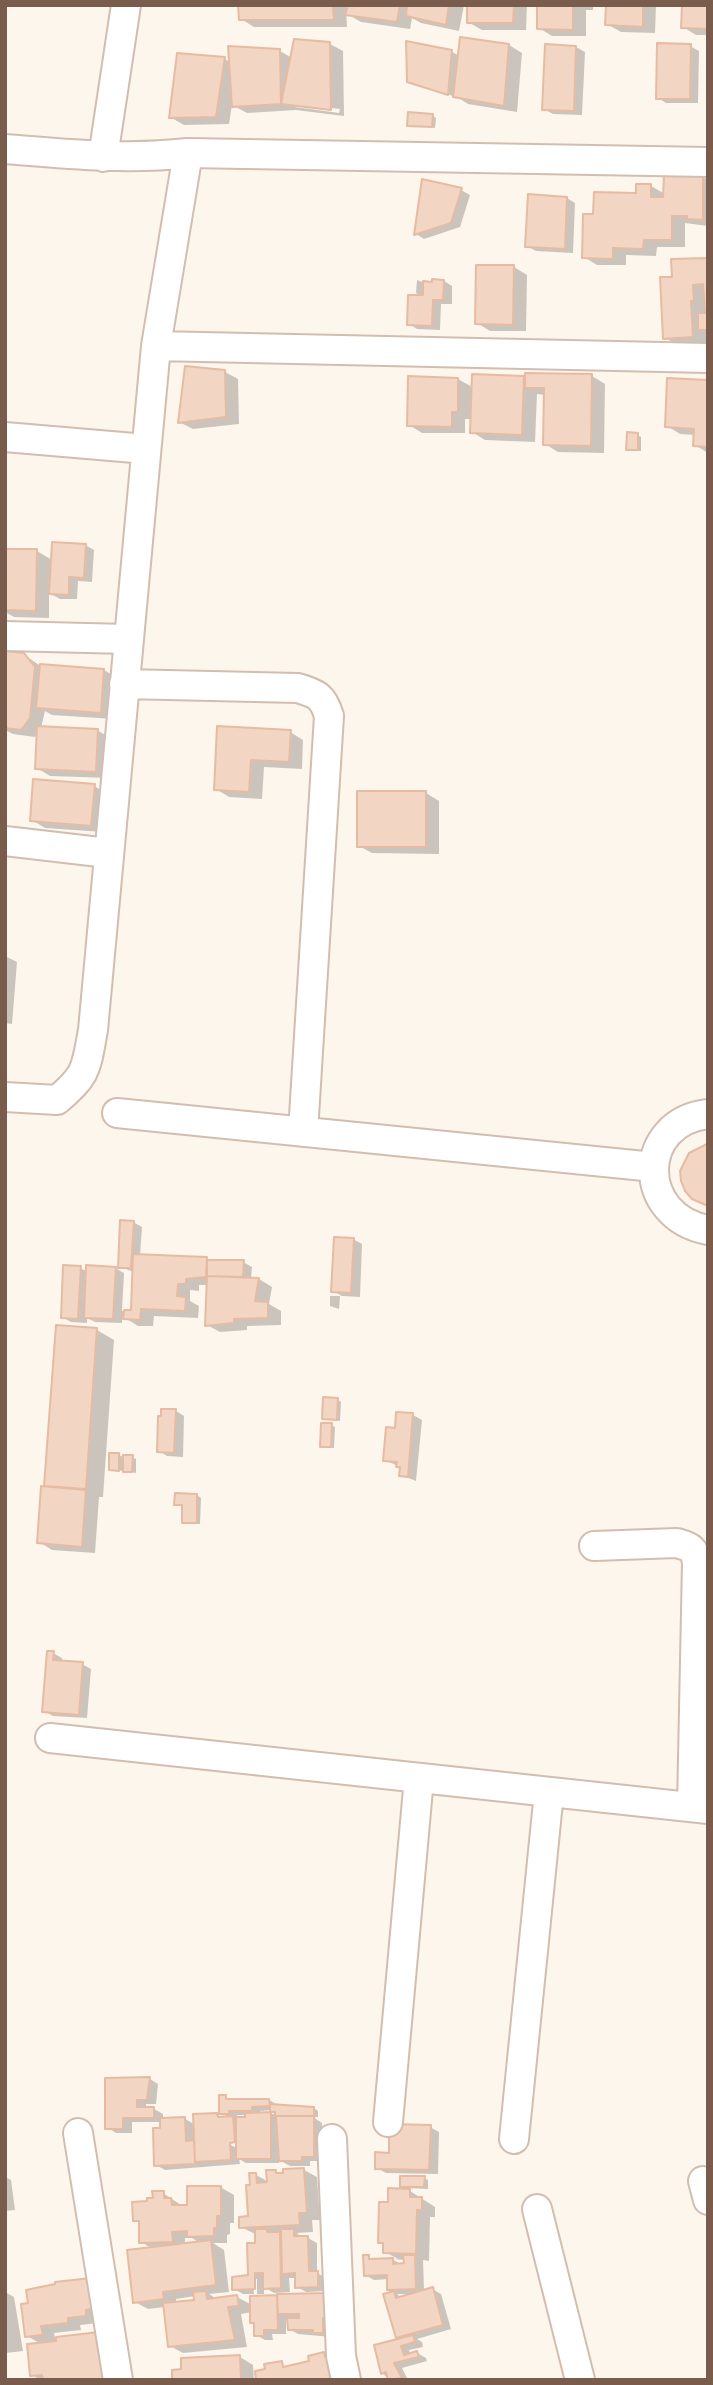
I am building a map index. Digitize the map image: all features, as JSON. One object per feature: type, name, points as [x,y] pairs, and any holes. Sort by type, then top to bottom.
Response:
[{"type":"street","points":[[103,157],[125,5]]},
{"type":"street","points":[[5,149],[149,158],[188,153],[708,162]]},
{"type":"street","points":[[5,1097],[57,1100],[76,1084],[86,1070],[93,1030],[156,346],[188,153]]},
{"type":"street","points":[[156,346],[708,358]]},
{"type":"street","points":[[5,437],[146,449]]},
{"type":"street","points":[[5,636],[128,639]]},
{"type":"street","points":[[124,684],[298,688],[316,694],[325,703],[329,716],[303,1132]]},
{"type":"street","points":[[5,841],[108,853]]},
{"type":"street","points":[[117,1113],[654,1167]]},
{"type":"street","points":[[708,1114],[680,1122],[667,1134],[658,1150],[654,1167],[655,1186],[663,1203],[683,1222],[708,1230]]},
{"type":"street","points":[[50,1738],[700,1808],[698,1563],[695,1552],[690,1547],[677,1543],[594,1546]]},
{"type":"street","points":[[388,2122],[419,1778]]},
{"type":"street","points":[[514,2139],[549,1792]]},
{"type":"street","points":[[78,2133],[118,2380]]},
{"type":"street","points":[[332,2140],[341,2356],[346,2380]]},
{"type":"street","points":[[537,2209],[580,2380]]},
{"type":"building","points":[[238,5],[333,5],[334,20],[239,20]]},
{"type":"building","points":[[348,5],[400,5],[397,22],[345,15]]},
{"type":"building","points":[[407,5],[449,5],[446,25],[406,16]]},
{"type":"building","points":[[467,5],[514,5],[513,23],[467,23]]},
{"type":"building","points":[[537,5],[573,5],[573,30],[537,29]]},
{"type":"building","points":[[606,5],[643,5],[643,27],[605,25]]},
{"type":"building","points":[[682,5],[708,5],[708,29],[681,28]]},
{"type":"building","points":[[460,37],[509,44],[504,106],[453,97]]},
{"type":"building","points":[[294,39],[330,42],[331,110],[281,104]]},
{"type":"building","points":[[406,41],[452,50],[448,95],[407,82]]},
{"type":"building","points":[[657,43],[691,44],[690,99],[656,99]]},
{"type":"building","points":[[545,44],[576,46],[574,111],[542,110]]},
{"type":"building","points":[[228,46],[280,49],[281,104],[232,107]]},
{"type":"building","points":[[177,53],[225,57],[216,117],[169,118]]},
{"type":"building","points":[[408,112],[433,114],[432,127],[407,126]]},
{"type":"building","points":[[664,175],[703,176],[703,220],[672,216],[672,240],[644,240],[643,249],[613,248],[613,259],[582,258],[583,214],[593,214],[594,192],[636,193],[636,184],[651,184],[651,197],[663,197]]},
{"type":"building","points":[[422,179],[462,188],[451,223],[414,235]]},
{"type":"building","points":[[528,194],[567,197],[565,249],[525,247]]},
{"type":"building","points":[[708,258],[708,312],[705,312],[703,284],[693,285],[693,337],[663,339],[660,277],[672,277],[671,259]]},
{"type":"building","points":[[476,265],[514,265],[513,325],[475,324]]},
{"type":"building","points":[[432,279],[444,280],[443,300],[433,300],[432,326],[407,325],[408,295],[423,295],[423,281],[432,282]]},
{"type":"building","points":[[698,313],[708,313],[708,330],[698,330]]},
{"type":"building","points":[[185,366],[225,370],[226,417],[178,423]]},
{"type":"building","points":[[525,373],[592,374],[591,446],[543,445],[544,388],[525,388]]},
{"type":"building","points":[[472,374],[524,376],[522,435],[470,433]]},
{"type":"building","points":[[408,376],[458,378],[458,412],[452,412],[452,427],[407,426]]},
{"type":"building","points":[[667,378],[708,380],[708,447],[693,446],[694,429],[665,427]]},
{"type":"building","points":[[627,432],[638,433],[638,450],[626,450]]},
{"type":"building","points":[[52,542],[86,544],[84,578],[69,577],[69,595],[49,594]]},
{"type":"building","points":[[5,549],[37,549],[36,611],[5,610]]},
{"type":"building","points":[[5,651],[24,653],[35,667],[30,718],[21,730],[5,728]]},
{"type":"building","points":[[40,664],[104,669],[101,713],[36,708]]},
{"type":"building","points":[[37,726],[98,729],[96,772],[35,769]]},
{"type":"building","points":[[217,726],[291,730],[289,762],[251,760],[249,792],[214,790]]},
{"type":"building","points":[[33,779],[95,784],[91,826],[30,821]]},
{"type":"building","points":[[357,791],[426,791],[426,847],[357,847]]},
{"type":"building","points":[[708,1144],[708,1206],[692,1199],[685,1191],[680,1171],[689,1153]]},
{"type":"building","points":[[120,1220],[134,1221],[131,1268],[118,1268]]},
{"type":"building","points":[[334,1237],[354,1238],[351,1293],[331,1292]]},
{"type":"building","points":[[133,1254],[207,1257],[206,1277],[186,1279],[186,1284],[178,1284],[177,1296],[186,1297],[185,1311],[141,1309],[140,1320],[123,1319],[124,1310],[131,1310]]},
{"type":"building","points":[[207,1260],[244,1260],[243,1277],[207,1276]]},
{"type":"building","points":[[63,1265],[81,1266],[78,1319],[61,1318]]},
{"type":"building","points":[[86,1265],[116,1267],[113,1319],[84,1318]]},
{"type":"building","points":[[207,1276],[259,1278],[255,1301],[268,1302],[268,1318],[234,1319],[234,1323],[205,1326]]},
{"type":"building","points":[[56,1325],[97,1328],[86,1489],[44,1486]]},
{"type":"building","points":[[323,1397],[338,1398],[337,1420],[322,1419]]},
{"type":"building","points":[[161,1409],[176,1409],[174,1453],[157,1452],[158,1416],[161,1416]]},
{"type":"building","points":[[396,1412],[413,1413],[408,1477],[399,1476],[400,1467],[396,1467],[397,1462],[383,1461],[386,1427],[395,1428]]},
{"type":"building","points":[[321,1423],[332,1423],[331,1447],[320,1447]]},
{"type":"building","points":[[109,1453],[119,1453],[119,1471],[109,1470]]},
{"type":"building","points":[[123,1455],[133,1455],[132,1472],[123,1472]]},
{"type":"building","points":[[41,1486],[86,1490],[82,1547],[37,1543]]},
{"type":"building","points":[[175,1493],[197,1494],[197,1523],[182,1523],[182,1505],[174,1505]]},
{"type":"building","points":[[47,1651],[54,1651],[53,1660],[83,1662],[79,1715],[42,1712]]},
{"type":"building","points":[[150,2077],[147,2100],[137,2100],[137,2107],[154,2107],[154,2118],[123,2118],[123,2129],[105,2129],[105,2078]]},
{"type":"building","points":[[219,2095],[226,2095],[226,2099],[269,2099],[270,2106],[252,2107],[252,2111],[219,2114]]},
{"type":"building","points":[[270,2104],[314,2107],[314,2116],[275,2116],[275,2112],[270,2112]]},
{"type":"building","points":[[271,2112],[271,2159],[236,2159],[236,2117],[245,2117],[245,2113]]},
{"type":"building","points":[[217,2113],[218,2117],[233,2116],[235,2142],[230,2143],[231,2160],[195,2162],[193,2114]]},
{"type":"building","points":[[276,2116],[314,2116],[314,2157],[302,2157],[302,2161],[279,2161]]},
{"type":"building","points":[[185,2117],[186,2141],[194,2140],[195,2164],[154,2166],[153,2128],[160,2128],[160,2118]]},
{"type":"building","points":[[389,2124],[431,2125],[429,2170],[375,2169],[375,2152],[389,2153]]},
{"type":"building","points":[[304,2168],[307,2213],[299,2213],[300,2225],[239,2228],[239,2217],[248,2216],[246,2185],[250,2185],[249,2173],[256,2173],[257,2183],[267,2182],[266,2170],[283,2173],[283,2169]]},
{"type":"building","points":[[400,2176],[425,2176],[424,2187],[400,2187]]},
{"type":"building","points":[[187,2186],[221,2186],[221,2216],[217,2216],[214,2236],[187,2237],[187,2231],[172,2232],[173,2242],[139,2243],[139,2221],[133,2221],[132,2202],[147,2201],[147,2198],[153,2198],[152,2191],[164,2191],[164,2198],[171,2198],[172,2205],[187,2205]]},
{"type":"building","points":[[388,2188],[410,2189],[410,2197],[422,2197],[422,2210],[417,2210],[416,2254],[383,2253],[383,2243],[378,2243],[379,2202],[388,2202]]},
{"type":"building","points":[[255,2229],[280,2232],[281,2288],[263,2289],[263,2273],[255,2273],[255,2289],[232,2290],[232,2277],[248,2275],[247,2243],[255,2243]]},
{"type":"building","points":[[281,2229],[294,2229],[294,2236],[308,2236],[309,2271],[318,2271],[318,2287],[295,2288],[295,2273],[282,2274]]},
{"type":"building","points":[[211,2240],[216,2285],[163,2292],[164,2299],[133,2303],[127,2250]]},
{"type":"building","points":[[363,2255],[369,2255],[369,2259],[393,2258],[393,2264],[404,2263],[403,2255],[415,2255],[416,2289],[387,2290],[387,2275],[364,2276]]},
{"type":"building","points":[[91,2278],[95,2308],[86,2310],[86,2316],[68,2318],[68,2323],[41,2326],[43,2335],[25,2337],[21,2304],[28,2303],[26,2290],[55,2282]]},
{"type":"building","points":[[433,2287],[443,2325],[396,2338],[383,2294],[394,2291],[396,2298]]},
{"type":"building","points":[[206,2291],[207,2299],[237,2295],[239,2306],[228,2307],[235,2340],[168,2347],[163,2303],[194,2300],[193,2292]]},
{"type":"building","points":[[328,2293],[328,2318],[323,2318],[323,2333],[313,2333],[313,2330],[288,2330],[287,2318],[299,2318],[299,2314],[278,2314],[277,2294]]},
{"type":"building","points":[[277,2295],[278,2330],[264,2330],[264,2336],[254,2336],[254,2323],[250,2323],[250,2296]]},
{"type":"building","points":[[99,2332],[104,2379],[43,2380],[42,2375],[30,2376],[27,2344],[56,2341],[56,2337]]},
{"type":"building","points":[[413,2335],[415,2342],[401,2346],[404,2355],[417,2351],[419,2357],[394,2363],[402,2378],[388,2380],[386,2372],[381,2374],[374,2345]]},
{"type":"building","points":[[324,2352],[325,2357],[337,2355],[343,2380],[256,2380],[255,2371],[265,2369],[264,2364],[282,2361],[283,2367],[309,2361],[308,2356]]},
{"type":"building","points":[[240,2355],[241,2380],[172,2380],[172,2370],[181,2369],[181,2358]]}]
